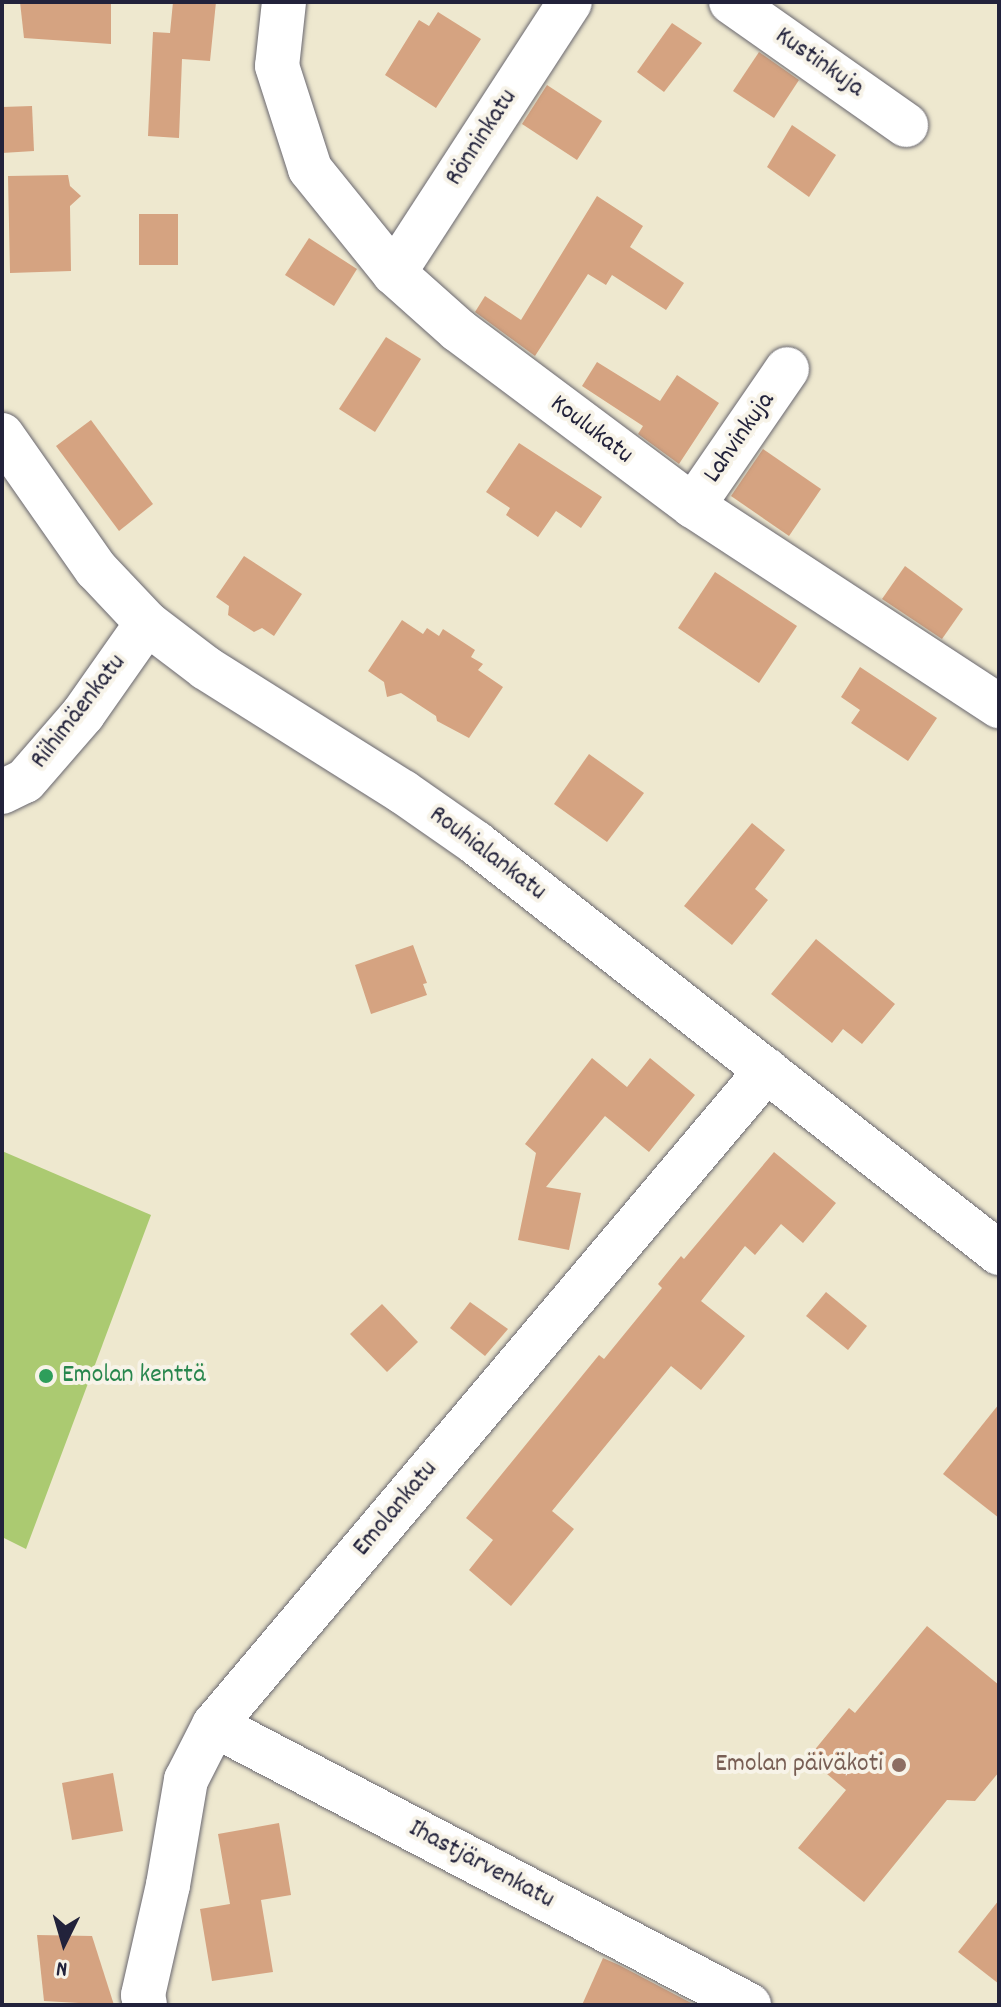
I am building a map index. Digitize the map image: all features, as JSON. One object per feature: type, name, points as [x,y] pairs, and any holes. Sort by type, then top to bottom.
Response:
[{"type":"street","name":"Koulukatu","points":[[284,2],[277,66],[310,169],[394,273],[458,330],[693,506],[999,706]]},
{"type":"street","name":"Rönninkatu","points":[[394,273],[570,2]]},
{"type":"street","name":"Kustinkuja","points":[[731,2],[906,125]]},
{"type":"street","name":"Lahvinkuja","points":[[693,506],[787,369]]},
{"type":"street","name":"Rouhialankatu","points":[[2,435],[96,569],[147,623],[206,668],[403,792],[476,843],[998,1249]]},
{"type":"street","name":"Riihimäenkatu","points":[[2,792],[25,781],[73,725],[147,623]]},
{"type":"street","name":"Emolankatu","points":[[145,2005],[143,1995],[168,1885],[186,1780],[214,1725],[767,1070]]},
{"type":"street","name":"Ihastjärvenkatu","points":[[214,1725],[749,2005]]},
{"type":"green space","name":"Emolan kenttä","points":[[2,1151],[151,1215],[26,1549],[2,1537]]},
{"type":"building","points":[[20,2],[111,2],[111,44],[24,38]]},
{"type":"building","points":[[173,2],[216,2],[210,61],[182,59],[179,138],[148,136],[153,32],[170,33]]},
{"type":"building","points":[[438,12],[481,39],[436,108],[385,75],[419,20],[429,26]]},
{"type":"building","points":[[672,23],[702,43],[664,92],[637,72]]},
{"type":"building","points":[[759,52],[799,80],[774,118],[733,91]]},
{"type":"building","points":[[547,85],[602,121],[577,160],[522,124]]},
{"type":"building","points":[[32,106],[34,151],[2,153],[2,107]]},
{"type":"building","points":[[792,125],[836,155],[809,197],[767,167]]},
{"type":"building","points":[[68,175],[70,186],[81,196],[70,206],[71,271],[10,273],[8,176]]},
{"type":"building","points":[[597,196],[643,226],[630,247],[684,283],[666,310],[612,275],[606,285],[588,274],[535,356],[475,312],[485,296],[521,320]]},
{"type":"building","points":[[139,214],[178,214],[178,265],[139,265]]},
{"type":"building","points":[[309,238],[357,269],[334,306],[285,275]]},
{"type":"building","points":[[386,337],[421,359],[375,432],[339,409]]},
{"type":"building","points":[[597,362],[660,401],[677,375],[719,403],[679,464],[638,434],[643,426],[582,386]]},
{"type":"building","points":[[91,420],[153,504],[119,531],[56,446]]},
{"type":"building","points":[[519,443],[602,497],[581,528],[556,511],[538,537],[506,515],[510,508],[486,492]]},
{"type":"building","points":[[763,449],[821,489],[789,536],[731,496]]},
{"type":"building","points":[[244,556],[302,594],[274,636],[262,628],[254,632],[228,615],[229,606],[216,597]]},
{"type":"building","points":[[905,566],[963,609],[942,639],[882,599]]},
{"type":"building","points":[[715,572],[797,626],[759,683],[678,628]]},
{"type":"building","points":[[402,620],[423,634],[427,628],[439,636],[443,629],[475,650],[471,657],[483,664],[478,670],[503,687],[469,738],[437,721],[436,716],[401,693],[387,697],[384,682],[368,671]]},
{"type":"building","points":[[860,667],[937,718],[908,761],[851,723],[860,710],[841,697]]},
{"type":"building","points":[[589,754],[644,793],[607,842],[554,804]]},
{"type":"building","points":[[752,823],[785,850],[755,889],[768,900],[732,945],[684,906]]},
{"type":"building","points":[[816,939],[895,1004],[862,1044],[843,1029],[832,1043],[771,994]]},
{"type":"building","points":[[413,945],[427,983],[423,984],[427,995],[371,1014],[355,965]]},
{"type":"building","points":[[592,1058],[627,1087],[650,1058],[695,1095],[649,1152],[605,1116],[546,1187],[581,1193],[569,1250],[518,1240],[536,1153],[525,1144]]},
{"type":"building","points":[[774,1152],[836,1203],[803,1243],[781,1224],[755,1255],[745,1246],[701,1301],[745,1336],[701,1390],[671,1366],[552,1511],[574,1529],[511,1606],[469,1570],[493,1540],[466,1518],[599,1355],[604,1359],[662,1288],[658,1284],[681,1256],[684,1259]]},
{"type":"building","points":[[826,1292],[867,1326],[848,1350],[806,1316]]},
{"type":"building","points":[[470,1302],[508,1329],[485,1356],[450,1328]]},
{"type":"building","points":[[382,1304],[418,1342],[387,1372],[350,1334]]},
{"type":"building","points":[[999,1404],[999,1518],[943,1474]]},
{"type":"building","name":"Emolan päiväkoti","points":[[927,1626],[999,1685],[999,1772],[975,1801],[947,1800],[864,1902],[798,1848],[846,1790],[808,1758],[849,1708],[855,1713]]},
{"type":"building","points":[[113,1773],[123,1831],[72,1840],[62,1783]]},
{"type":"building","points":[[279,1823],[291,1895],[261,1900],[273,1972],[212,1981],[200,1909],[230,1904],[218,1834]]},
{"type":"building","points":[[999,1900],[999,1984],[958,1952]]},
{"type":"building","points":[[37,1935],[92,1936],[114,2005],[44,2001]]},
{"type":"building","points":[[603,1958],[619,1965],[695,2005],[582,2005]]},
{"type":"place","name":"Emolan kenttä","points":[[46,1376]]},
{"type":"place","name":"Emolan päiväkoti","points":[[899,1765]]}]
